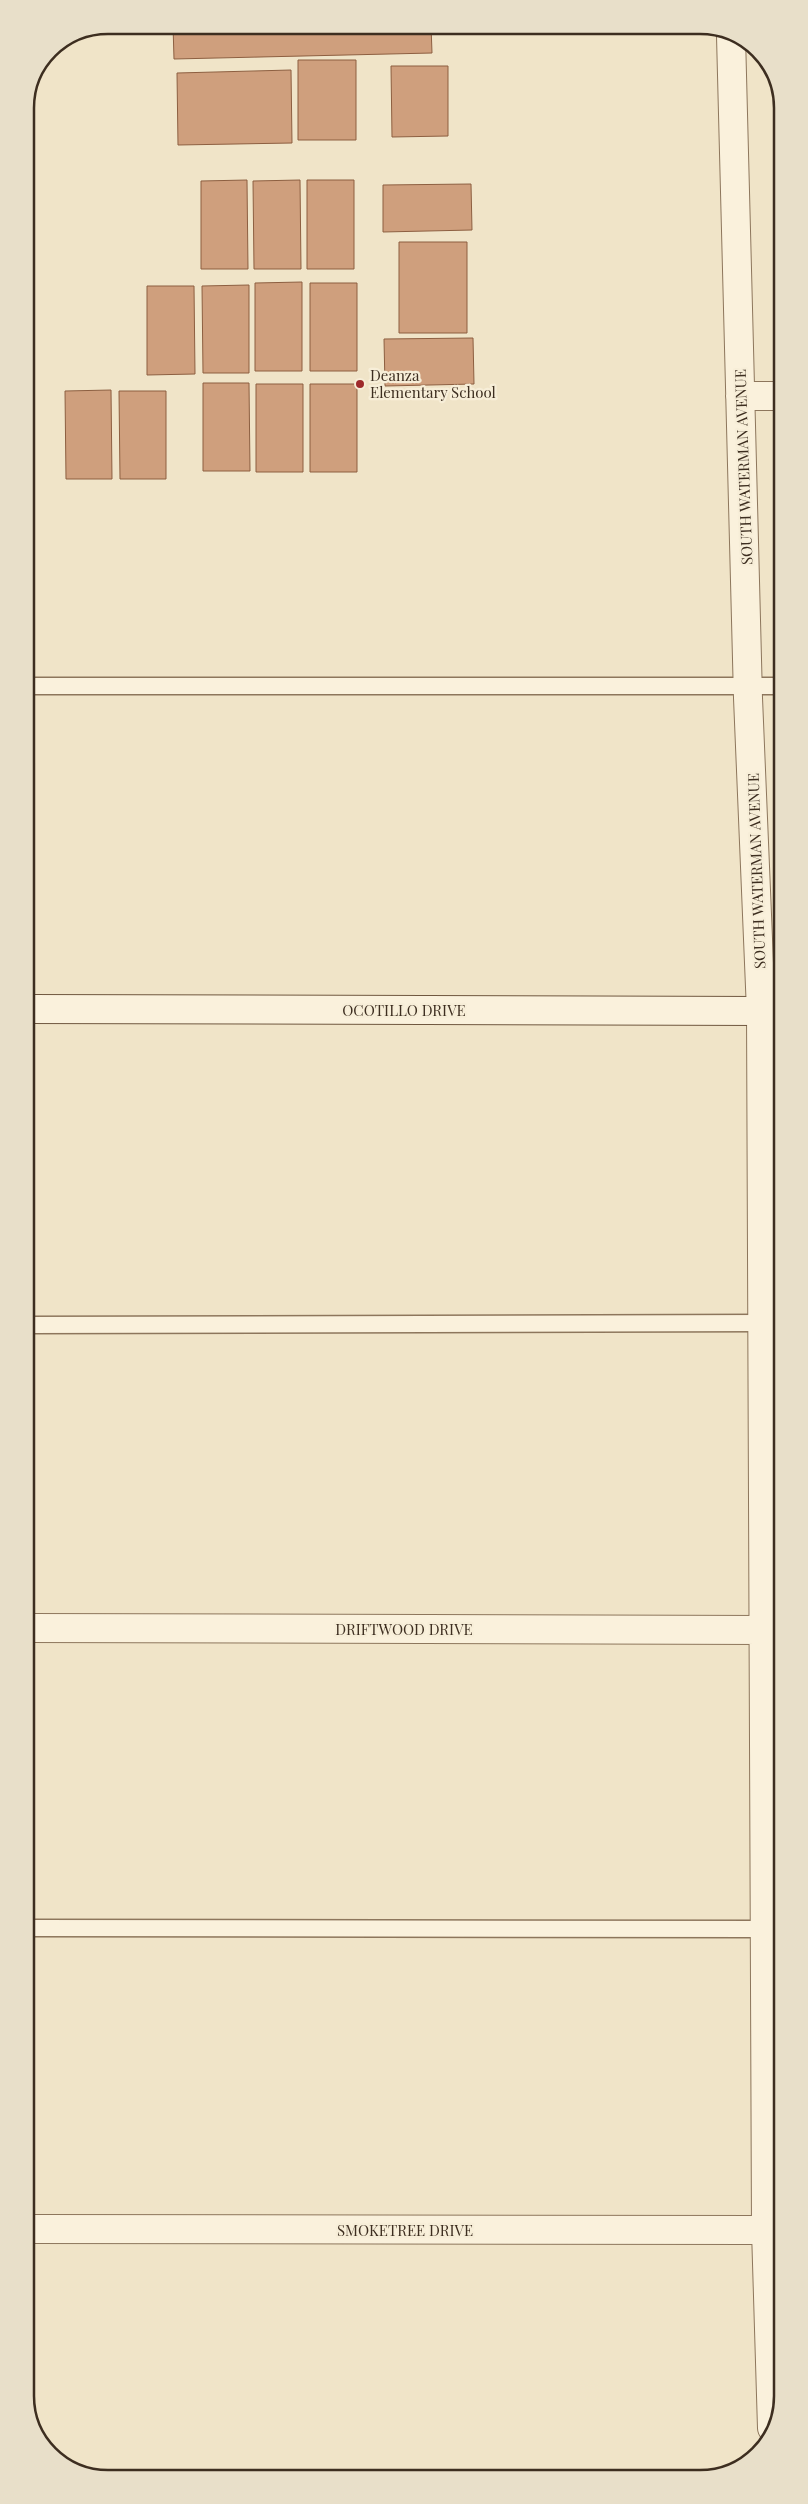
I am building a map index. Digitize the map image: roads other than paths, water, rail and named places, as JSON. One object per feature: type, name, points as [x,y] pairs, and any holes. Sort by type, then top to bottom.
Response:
[{"type":"street","name":"SOUTH WATERMAN AVENUE","points":[[731,40],[748,687],[771,1011],[774,1929],[772,2414]]},
{"type":"street","points":[[740,396],[774,396]]},
{"type":"street","name":"OCOTILLO DRIVE","points":[[34,1009],[771,1011]]},
{"type":"street","name":"DRIFTWOOD DRIVE","points":[[34,1628],[773,1630]]},
{"type":"street","name":"SMOKETREE DRIVE","points":[[34,2229],[774,2230]]},
{"type":"lane","points":[[34,686],[774,686]]},
{"type":"lane","points":[[34,1325],[772,1323]]},
{"type":"lane","points":[[34,1928],[774,1929]]},
{"type":"place","name":"Deanza Elementary School","points":[[360,384]]}]
